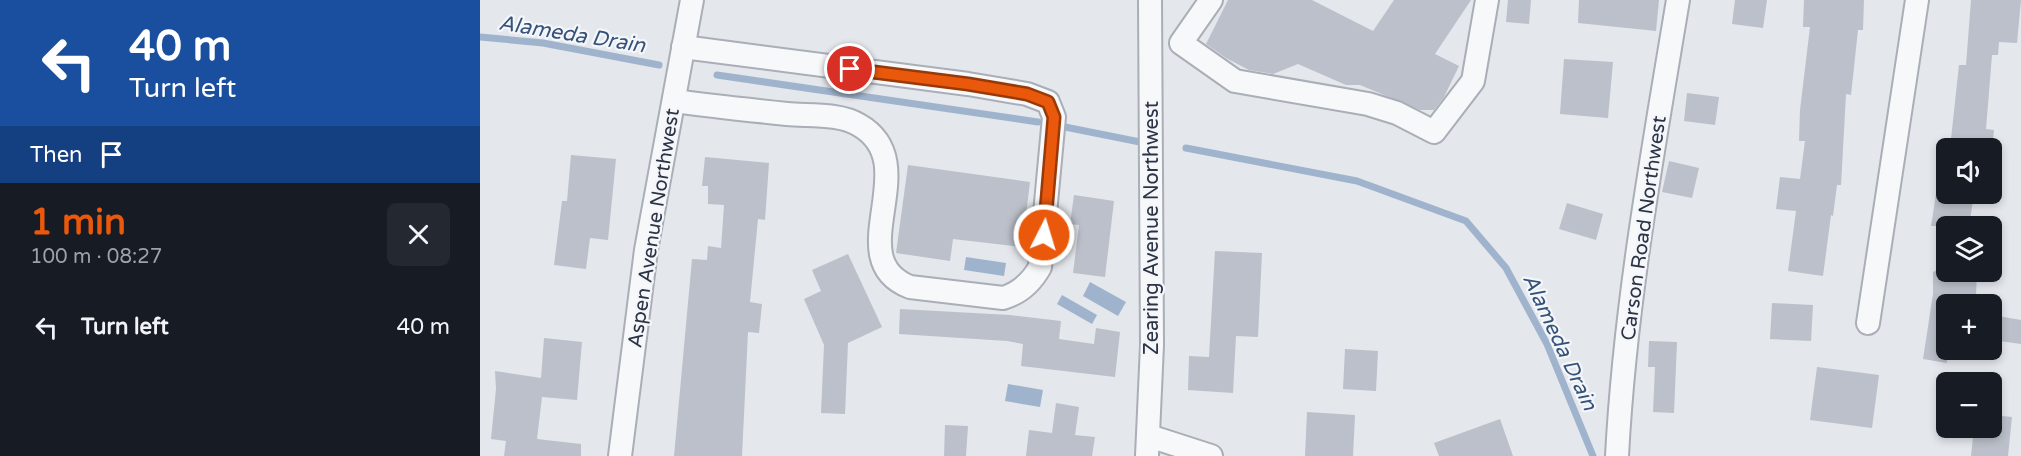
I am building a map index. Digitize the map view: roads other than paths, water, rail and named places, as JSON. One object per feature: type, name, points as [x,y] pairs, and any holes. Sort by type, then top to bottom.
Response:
[{"type":"street","name":"Aspen Avenue Northwest","points":[[620,456],[646,250],[692,0]]},
{"type":"street","name":"Zearing Avenue Northwest","points":[[1148,446],[1152,345],[1150,0]]},
{"type":"street","points":[[1211,0],[1181,43],[1235,81],[1368,104],[1397,113],[1434,132],[1473,81],[1487,0]]},
{"type":"street","name":"Carson Road Northwest","points":[[1617,456],[1620,401],[1637,251],[1678,0]]},
{"type":"street","points":[[1869,323],[1917,0]]},
{"type":"street","points":[[674,100],[847,119],[873,134],[885,155],[888,172],[879,253],[887,270],[899,282],[921,288],[1003,298],[1013,295],[1028,284],[1040,267],[1054,117],[1048,102],[1027,94],[968,84],[683,47]]},
{"type":"street","points":[[1148,446],[1211,456]]},
{"type":"water","points":[[966,257],[1006,263],[1004,276],[964,270]]},
{"type":"water","points":[[1090,282],[1126,302],[1118,316],[1083,296]]},
{"type":"water","points":[[1062,295],[1097,315],[1092,324],[1057,304]]},
{"type":"water","points":[[1008,384],[1043,390],[1040,407],[1005,401]]},
{"type":"waterway","name":"Alameda Drain","points":[[480,37],[543,43],[659,65]]},
{"type":"waterway","name":"Alameda Drain","points":[[717,75],[1038,122]]},
{"type":"waterway","name":"Alameda Drain","points":[[1065,127],[1140,142]]},
{"type":"waterway","name":"Alameda Drain","points":[[1186,148],[1357,181],[1466,221],[1506,268],[1547,344],[1593,456]]}]
